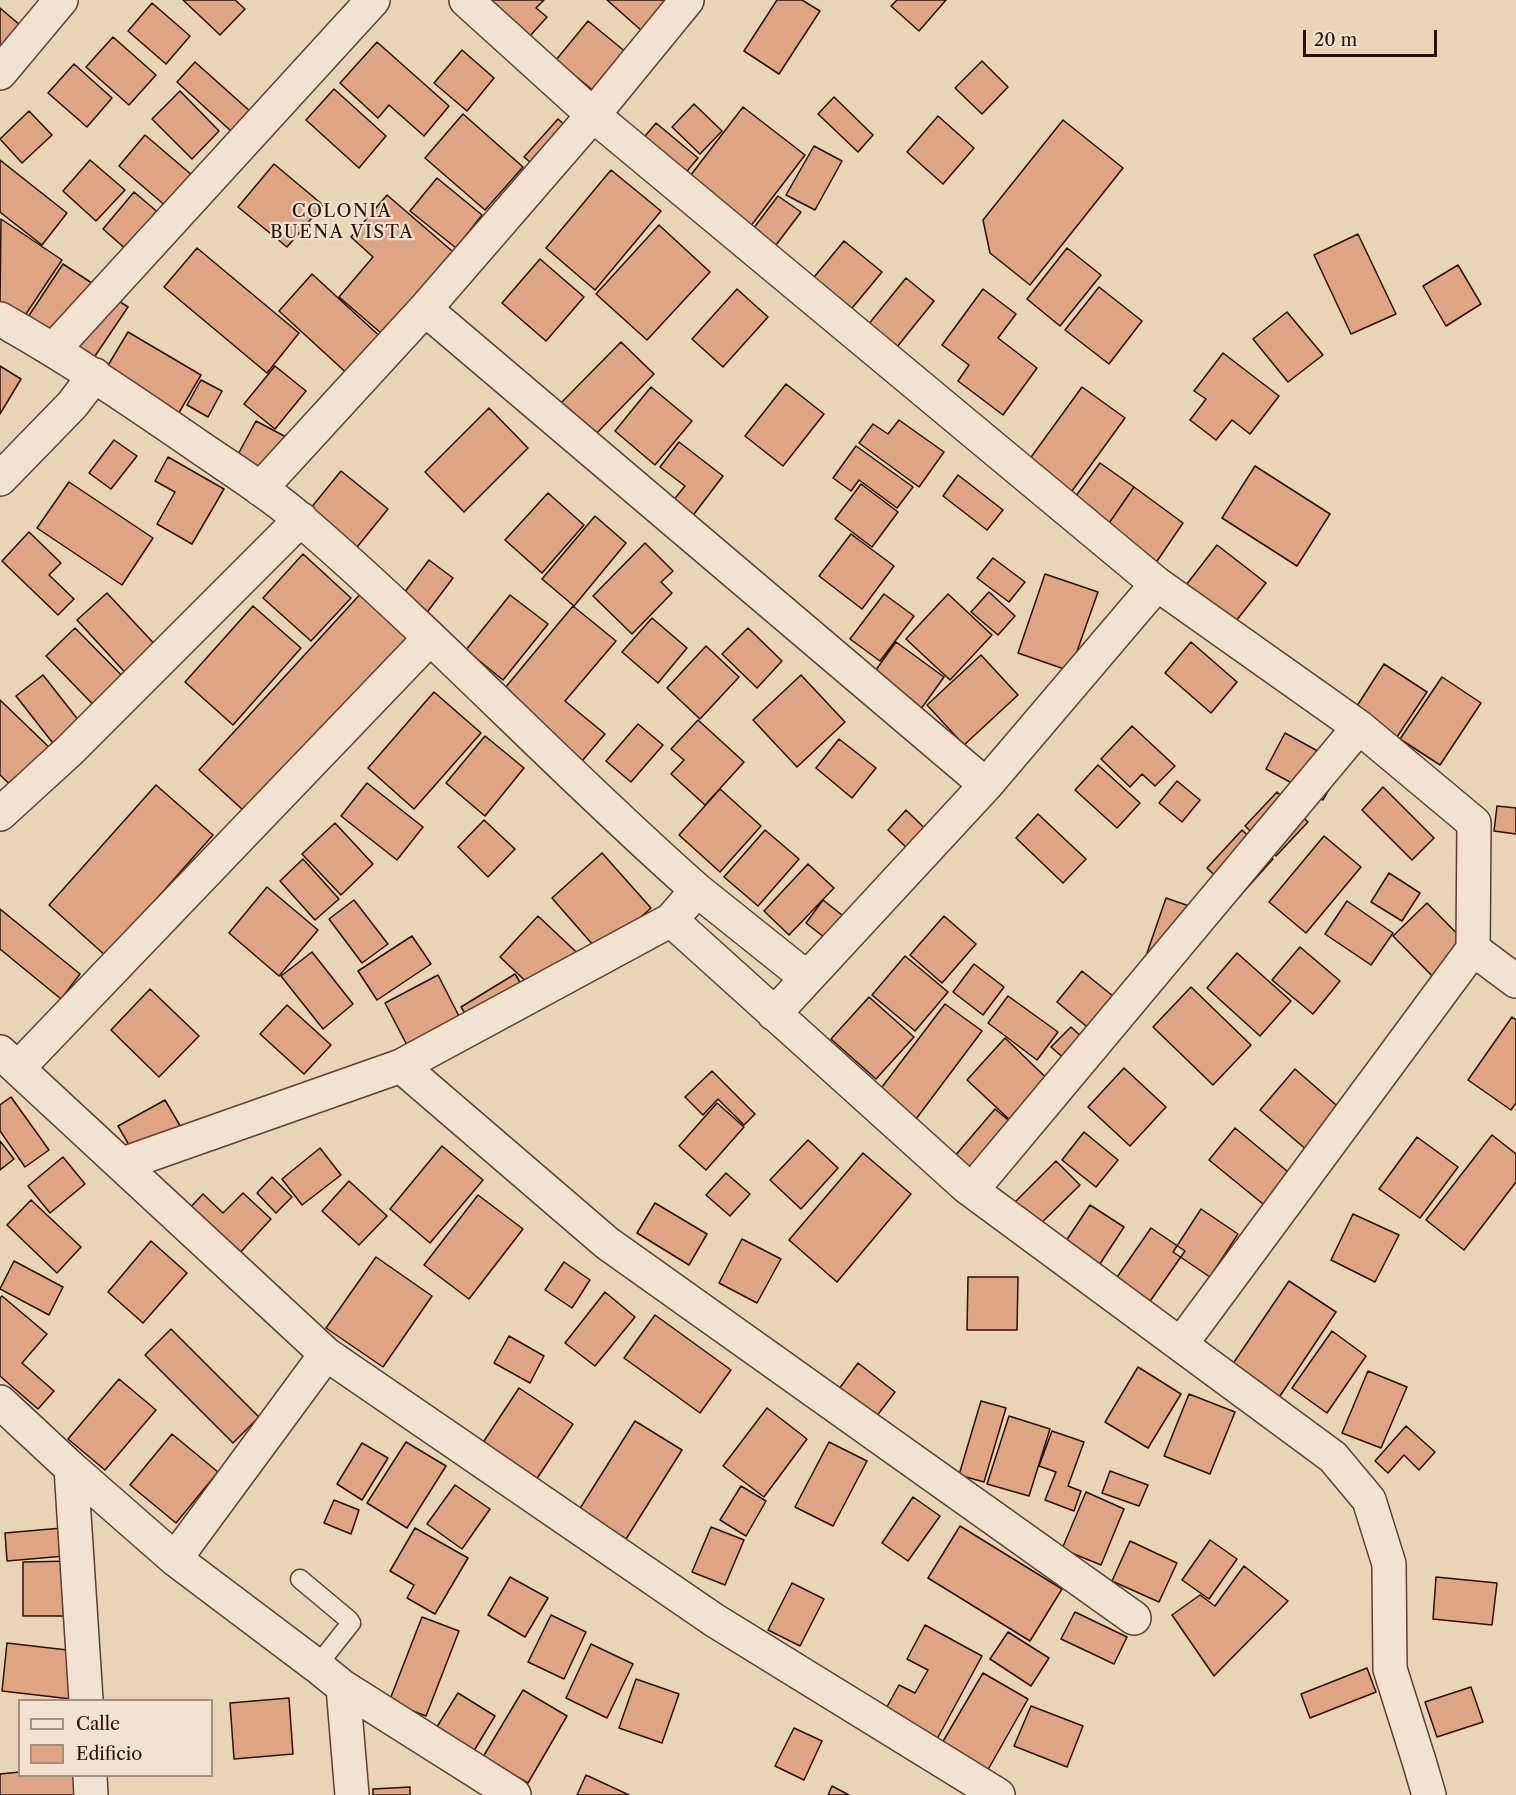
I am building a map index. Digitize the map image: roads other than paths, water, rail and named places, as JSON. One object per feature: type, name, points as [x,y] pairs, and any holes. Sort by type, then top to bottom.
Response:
[{"type":"street","points":[[0,73],[61,0]]},
{"type":"street","points":[[54,349],[373,0]]},
{"type":"street","points":[[466,0],[593,115],[1157,584],[1359,727],[1474,823],[1473,949],[1181,1344]]},
{"type":"street","points":[[260,489],[425,309],[593,115],[687,0]]},
{"type":"street","points":[[425,309],[986,785]]},
{"type":"street","points":[[0,319],[95,375],[301,519],[697,891],[807,978]]},
{"type":"street","points":[[0,479],[72,405],[95,375]]},
{"type":"street","points":[[0,814],[69,751],[301,519]]},
{"type":"street","points":[[774,1014],[986,785],[1157,584]]},
{"type":"street","points":[[430,638],[9,1060],[326,1354],[714,1620],[998,1795]]},
{"type":"street","points":[[972,1190],[1359,727]]},
{"type":"street","points":[[123,1164],[401,1065],[671,920],[697,891]]},
{"type":"street","points":[[671,920],[972,1190],[1333,1457],[1369,1500],[1389,1564],[1390,1669],[1429,1795]]},
{"type":"street","points":[[1473,949],[1516,981]]},
{"type":"street","points":[[401,1065],[607,1243],[1134,1618]]},
{"type":"street","points":[[175,1558],[326,1354]]},
{"type":"street","points":[[0,1402],[71,1468],[175,1558],[343,1687],[514,1795]]},
{"type":"street","points":[[71,1468],[86,1699]]},
{"type":"street","points":[[343,1687],[352,1795]]},
{"type":"street","points":[[90,1777],[92,1795]]},
{"type":"lane","points":[[300,1579],[351,1623],[317,1666]]},
{"type":"district","name":"COLONIA BUENA VISTA","points":[[342,222]]}]
